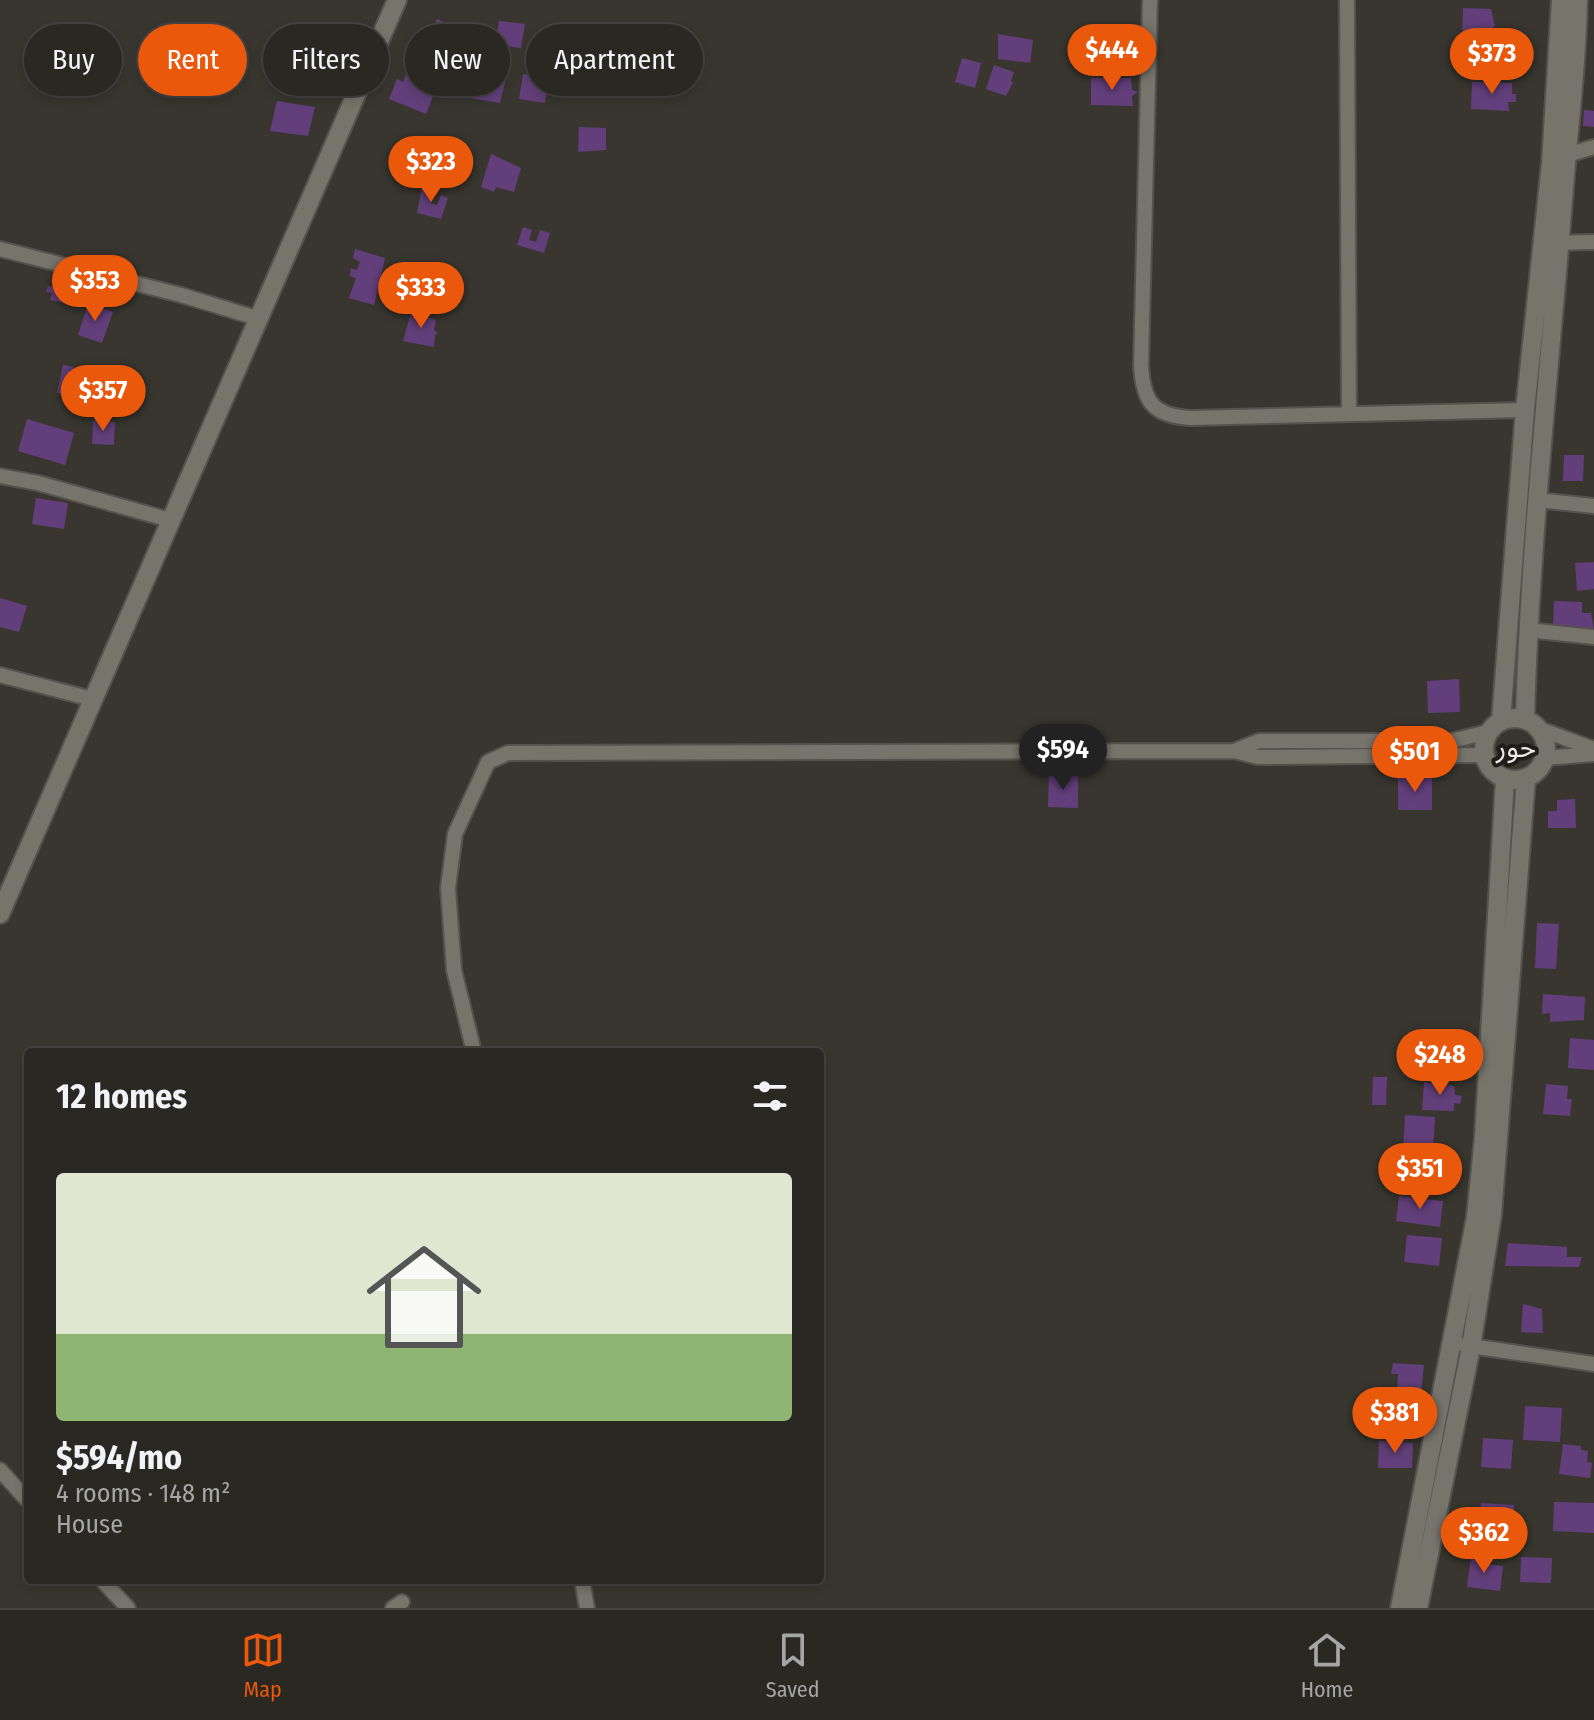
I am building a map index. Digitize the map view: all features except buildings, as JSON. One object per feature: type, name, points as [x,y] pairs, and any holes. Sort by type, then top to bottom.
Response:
[{"type":"street","points":[[0,914],[397,0]]},
{"type":"street","points":[[1150,0],[1141,365],[1142,386],[1149,402],[1163,414],[1191,418],[1525,410]]},
{"type":"street","points":[[1347,0],[1349,412]]},
{"type":"street","points":[[1483,755],[1492,771],[1505,779],[1526,778],[1536,772],[1545,758],[1545,742],[1531,723],[1528,630],[1552,242],[1561,0]]},
{"type":"street","points":[[1483,755],[1494,727],[1525,410],[1567,155],[1578,0]]},
{"type":"street","points":[[1567,155],[1594,147]]},
{"type":"street","points":[[1552,242],[1594,242]]},
{"type":"street","points":[[0,249],[181,295],[257,318]]},
{"type":"street","points":[[0,476],[38,483],[170,520]]},
{"type":"street","points":[[1537,500],[1594,506]]},
{"type":"street","points":[[1528,630],[1594,637]]},
{"type":"street","points":[[0,675],[92,699]]},
{"type":"street","points":[[1234,751],[1259,741],[1451,741],[1494,727],[1508,718],[1531,723],[1594,751]]},
{"type":"street","points":[[473,1048],[454,970],[448,888],[455,834],[488,762],[508,753],[1234,751],[1258,757],[1483,755]]},
{"type":"street","points":[[1545,758],[1594,751]]},
{"type":"street","points":[[1418,1608],[1471,1347],[1492,1215],[1526,778]]},
{"type":"street","points":[[1400,1608],[1476,1217],[1505,779]]},
{"type":"street","points":[[1451,1343],[1594,1364]]},
{"type":"street","points":[[0,1470],[24,1497]]},
{"type":"street","points":[[106,1584],[128,1608]]},
{"type":"street","points":[[583,1584],[587,1608]]},
{"type":"district","name":"حور","points":[[1516,747]]}]
